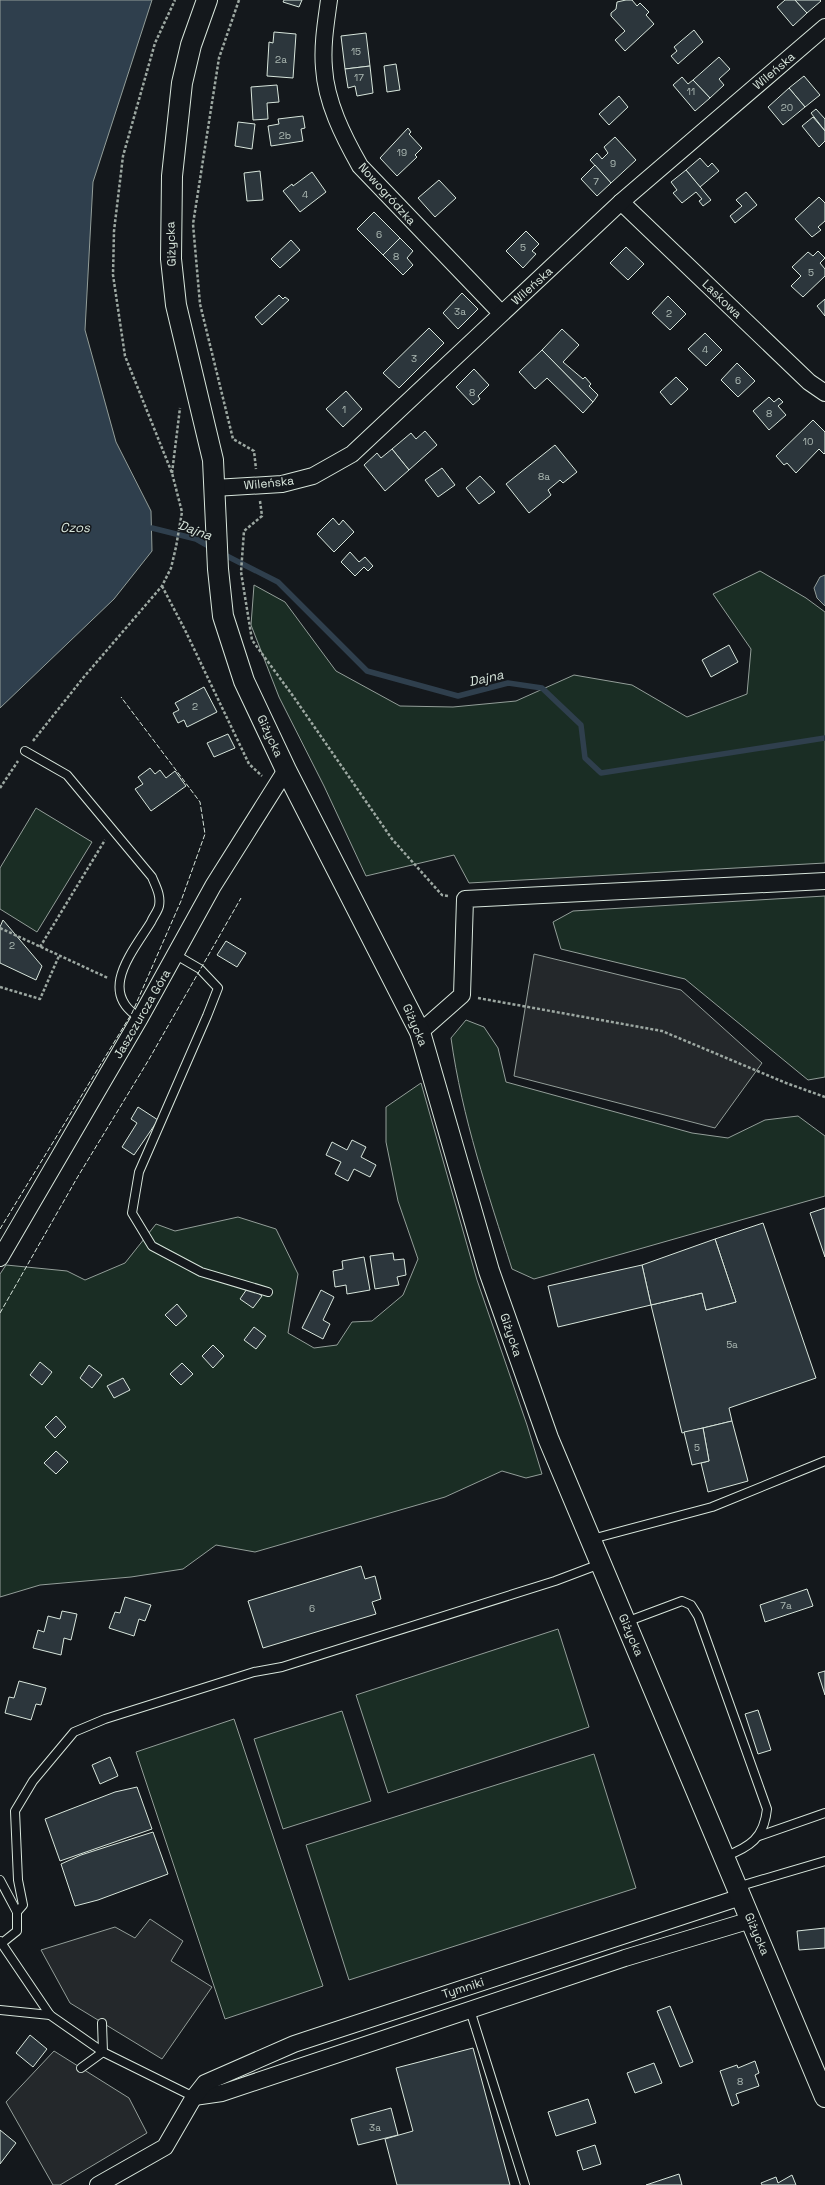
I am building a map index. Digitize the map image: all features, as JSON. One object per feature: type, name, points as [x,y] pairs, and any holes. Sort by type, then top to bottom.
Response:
[{"type":"street","name":"Giżycka","points":[[207,0],[191,45],[182,83],[172,176],[171,259],[176,305],[213,460],[218,528],[218,569],[223,616],[244,681],[286,770],[420,1032],[489,1271],[548,1438],[724,1857],[821,2077],[825,2096]]},
{"type":"street","name":"Nowogródzka","points":[[329,0],[324,36],[324,69],[331,102],[344,138],[360,166],[386,195],[501,313]]},
{"type":"street","name":"Wileńska","points":[[214,488],[282,484],[313,476],[352,454],[501,313],[518,300],[622,202],[825,28]]},
{"type":"street","name":"Laskowa","points":[[622,202],[809,382],[825,393]]},
{"type":"street","name":"Jaszczurcza Góra","points":[[0,1258],[140,1018],[213,886],[286,770]]},
{"type":"street","points":[[420,1032],[462,995],[465,899],[825,880]]},
{"type":"street","name":"Tymniki","points":[[98,2185],[165,2147],[194,2097],[205,2083],[294,2044],[739,1892]]},
{"type":"street","name":"Tymniki","points":[[194,2097],[222,2093],[625,1958],[751,1920]]},
{"type":"lane","points":[[25,751],[66,775],[152,877],[159,893],[159,907],[121,972],[118,991],[129,1011],[140,1018]]},
{"type":"lane","points":[[176,955],[200,969],[218,988],[139,1172],[132,1213],[152,1246],[201,1272],[268,1292]]},
{"type":"lane","points":[[591,1540],[712,1507],[825,1461]]},
{"type":"lane","points":[[17,1912],[23,1905],[18,1880],[15,1811],[33,1781],[74,1732],[113,1717],[254,1672],[290,1665],[555,1581],[601,1564]]},
{"type":"lane","points":[[626,1622],[682,1601],[691,1605],[698,1616],[767,1809],[766,1822],[758,1836],[744,1849],[724,1857]]},
{"type":"lane","points":[[758,1836],[825,1813]]},
{"type":"lane","points":[[739,1892],[825,1862]]},
{"type":"lane","points":[[0,1880],[17,1912],[17,1931],[1,1942],[50,2015],[103,2052],[194,2097]]},
{"type":"lane","points":[[0,2010],[50,2015]]},
{"type":"lane","points":[[470,2010],[525,2185]]},
{"type":"lane","points":[[102,2022],[103,2052]]},
{"type":"lane","points":[[81,2068],[103,2052]]},
{"type":"path","points":[[0,788],[25,751],[83,678],[162,586],[171,568],[176,547],[182,512],[172,473],[126,356],[113,275],[114,231],[123,156],[155,43],[175,0]]},
{"type":"path","points":[[172,473],[180,407]]},
{"type":"path","points":[[162,586],[185,630],[249,764],[265,779]]},
{"type":"path","points":[[40,947],[112,829]]},
{"type":"path","points":[[0,928],[120,983]]},
{"type":"path","points":[[0,987],[40,999],[59,956]]},
{"type":"path","points":[[462,995],[662,1032],[786,1083],[825,1097]]},
{"type":"green space","points":[[760,571],[806,598],[825,612],[825,863],[469,883],[454,855],[366,876],[324,786],[279,697],[251,625],[254,585],[285,602],[336,671],[400,706],[453,707],[516,701],[574,675],[632,685],[687,717],[747,694],[751,649],[713,594]]},
{"type":"green space","points":[[36,808],[92,842],[37,932],[0,909],[0,868]]},
{"type":"green space","points":[[825,896],[825,1077],[808,1080],[685,979],[561,949],[553,922],[573,911]]},
{"type":"green space","points":[[466,1020],[484,1027],[498,1048],[506,1082],[692,1133],[728,1138],[765,1120],[798,1116],[825,1136],[825,1196],[534,1279],[512,1269],[477,1155],[456,1068],[451,1038]]},
{"type":"green space","points":[[421,1083],[477,1280],[527,1425],[542,1474],[526,1478],[502,1471],[445,1497],[255,1552],[216,1545],[183,1569],[131,1577],[40,1585],[0,1597],[0,1274],[6,1265],[67,1271],[85,1280],[125,1263],[156,1224],[175,1231],[238,1217],[276,1229],[298,1274],[288,1333],[314,1348],[337,1345],[352,1322],[372,1321],[403,1295],[418,1259],[398,1201],[386,1142],[386,1107]]},
{"type":"green space","points":[[558,1629],[589,1727],[388,1793],[356,1695]]},
{"type":"green space","points":[[342,1711],[371,1801],[283,1829],[254,1739]]},
{"type":"green space","points":[[234,1719],[323,1986],[225,2019],[136,1752]]},
{"type":"green space","points":[[594,1754],[636,1888],[349,1980],[306,1845]]},
{"type":"shaded area","points":[[534,954],[681,990],[762,1063],[715,1128],[514,1076]]},
{"type":"shaded area","points":[[150,1919],[183,1941],[171,1961],[212,1987],[162,2059],[70,2003],[41,1950],[115,1927],[135,1938]]},
{"type":"shaded area","points":[[54,2051],[129,2098],[147,2133],[60,2185],[53,2185],[6,2102]]},
{"type":"water","name":"Czos","points":[[0,0],[152,0],[93,182],[85,330],[116,442],[151,511],[152,551],[114,599],[0,708]]},
{"type":"water","points":[[825,575],[825,606],[817,598],[814,588],[820,577]]},
{"type":"building","points":[[284,0],[302,0],[299,7],[283,2]]},
{"type":"building","points":[[632,0],[637,6],[640,3],[649,12],[646,15],[654,24],[625,51],[615,40],[625,31],[611,16],[611,13],[616,9],[617,2]]},
{"type":"building","points":[[785,0],[795,0],[807,13],[793,26],[777,7]]},
{"type":"building","points":[[795,0],[820,0],[821,1],[807,13]]},
{"type":"building","points":[[694,30],[703,42],[678,64],[671,56],[677,51],[674,47]]},
{"type":"building","points":[[274,32],[296,34],[293,78],[267,76],[269,42],[273,43]]},
{"type":"building","points":[[366,33],[370,66],[345,69],[341,36]]},
{"type":"building","points":[[719,57],[730,69],[719,79],[724,85],[710,98],[693,80]]},
{"type":"building","points":[[396,64],[400,90],[387,92],[384,66]]},
{"type":"building","points":[[370,66],[373,93],[357,96],[355,86],[348,88],[345,69]]},
{"type":"building","points":[[804,76],[820,95],[805,107],[789,88]]},
{"type":"building","points":[[682,77],[688,84],[693,80],[710,98],[695,111],[673,85]]},
{"type":"building","points":[[277,85],[279,102],[267,103],[268,119],[253,120],[251,87]]},
{"type":"building","points":[[789,88],[805,107],[783,125],[768,107]]},
{"type":"building","points":[[619,96],[628,107],[609,125],[599,114]]},
{"type":"building","points":[[816,109],[825,119],[825,131],[811,113]]},
{"type":"building","points":[[303,116],[305,128],[301,129],[303,141],[271,146],[268,126],[279,124],[278,119]]},
{"type":"building","points":[[813,117],[825,131],[825,141],[819,147],[802,126]]},
{"type":"building","points":[[238,122],[255,124],[252,149],[235,146]]},
{"type":"building","points":[[408,128],[411,132],[409,134],[422,148],[415,155],[417,157],[397,176],[380,158]]},
{"type":"building","points":[[615,137],[636,160],[611,183],[590,160],[597,153],[602,159],[608,153],[604,147]]},
{"type":"building","points":[[700,158],[708,167],[712,163],[719,171],[700,187],[686,170]]},
{"type":"building","points":[[595,165],[611,183],[597,196],[581,179]]},
{"type":"building","points":[[686,170],[711,200],[703,206],[699,201],[702,199],[696,192],[682,203],[673,193],[677,190],[671,182]]},
{"type":"building","points":[[260,171],[263,200],[247,201],[244,173]]},
{"type":"building","points":[[312,172],[326,192],[300,212],[283,191],[292,184],[293,186]]},
{"type":"building","points":[[439,180],[456,198],[435,217],[418,198]]},
{"type":"building","points":[[746,192],[757,205],[735,223],[730,216],[742,206],[736,200]]},
{"type":"building","points":[[819,197],[825,203],[825,221],[818,227],[821,230],[812,237],[795,219]]},
{"type":"building","points":[[374,212],[400,238],[383,255],[357,229]]},
{"type":"building","points":[[526,231],[539,244],[532,251],[536,254],[523,268],[506,251]]},
{"type":"building","points":[[400,238],[413,251],[407,258],[413,265],[403,275],[383,255]]},
{"type":"building","points":[[291,240],[300,250],[280,268],[271,259]]},
{"type":"building","points":[[626,247],[644,264],[628,280],[610,263]]},
{"type":"building","points":[[818,251],[825,258],[820,263],[825,269],[825,276],[803,297],[791,286],[801,276],[792,267],[808,252],[813,256]]},
{"type":"building","points":[[462,293],[478,309],[458,329],[443,313]]},
{"type":"building","points":[[279,295],[283,299],[285,297],[289,300],[262,325],[255,317]]},
{"type":"building","points":[[668,296],[686,314],[670,330],[652,313]]},
{"type":"building","points":[[825,299],[825,316],[817,306]]},
{"type":"building","points":[[429,328],[444,343],[399,388],[383,373]]},
{"type":"building","points":[[562,329],[579,345],[563,362],[583,379],[585,377],[591,384],[589,386],[598,395],[593,402],[542,350]]},
{"type":"building","points":[[705,333],[722,350],[706,366],[688,349]]},
{"type":"building","points":[[542,350],[593,402],[583,413],[547,378],[535,389],[519,372]]},
{"type":"building","points":[[737,363],[755,381],[738,397],[721,380]]},
{"type":"building","points":[[474,369],[489,385],[478,396],[480,399],[473,405],[456,387]]},
{"type":"building","points":[[676,377],[688,389],[671,405],[660,392]]},
{"type":"building","points":[[346,391],[362,409],[343,427],[326,409]]},
{"type":"building","points":[[769,397],[774,402],[779,398],[783,402],[778,406],[786,415],[769,430],[753,411]]},
{"type":"building","points":[[813,420],[825,432],[825,453],[824,454],[819,449],[796,473],[787,463],[784,465],[776,456]]},
{"type":"building","points":[[425,431],[437,445],[409,470],[392,449],[411,433],[416,439]]},
{"type":"building","points":[[555,445],[577,472],[563,483],[560,480],[548,490],[551,495],[529,513],[506,484]]},
{"type":"building","points":[[392,449],[409,470],[385,491],[364,465],[377,453],[381,458]]},
{"type":"building","points":[[442,468],[455,485],[438,497],[425,480]]},
{"type":"building","points":[[480,476],[495,492],[479,504],[466,488]]},
{"type":"building","points":[[333,518],[339,525],[343,520],[354,532],[334,552],[317,534]]},
{"type":"building","points":[[350,552],[359,562],[365,557],[373,566],[368,571],[364,567],[355,576],[341,562]]},
{"type":"building","points":[[729,645],[738,662],[711,677],[702,660]]},
{"type":"building","points":[[204,687],[217,712],[187,727],[184,720],[178,723],[173,713],[179,710],[175,703]]},
{"type":"building","points":[[228,734],[235,748],[214,757],[207,743]]},
{"type":"building","points":[[150,768],[155,774],[160,770],[166,778],[175,771],[186,786],[151,811],[135,789],[143,784],[138,777]]},
{"type":"building","points":[[3,920],[42,966],[36,980],[0,963],[0,927]]},
{"type":"building","points":[[226,941],[246,953],[237,967],[217,955]]},
{"type":"building","points":[[138,1107],[158,1120],[134,1155],[122,1147],[137,1123],[131,1119]]},
{"type":"building","points":[[352,1140],[366,1147],[361,1157],[376,1165],[370,1177],[354,1169],[348,1181],[335,1174],[341,1162],[326,1155],[332,1142],[347,1150]]},
{"type":"building","points":[[825,1208],[825,1257],[810,1213]]},
{"type":"building","points":[[763,1223],[816,1378],[729,1408],[732,1421],[682,1433],[651,1305],[702,1293],[706,1310],[736,1302],[715,1239]]},
{"type":"building","points":[[715,1239],[736,1302],[706,1310],[702,1293],[651,1305],[642,1265]]},
{"type":"building","points":[[393,1253],[394,1260],[404,1259],[406,1275],[397,1277],[399,1285],[375,1289],[370,1256]]},
{"type":"building","points":[[364,1257],[370,1290],[347,1294],[346,1285],[335,1287],[333,1271],[343,1269],[342,1261]]},
{"type":"building","points":[[642,1265],[651,1305],[558,1327],[548,1286]]},
{"type":"building","points":[[249,1286],[262,1296],[253,1308],[240,1299]]},
{"type":"building","points":[[321,1290],[334,1297],[323,1320],[330,1324],[323,1339],[302,1328]]},
{"type":"building","points":[[177,1304],[187,1316],[176,1326],[165,1315]]},
{"type":"building","points":[[254,1327],[266,1336],[256,1349],[244,1340]]},
{"type":"building","points":[[213,1345],[224,1356],[213,1368],[202,1356]]},
{"type":"building","points":[[40,1362],[52,1372],[42,1385],[30,1375]]},
{"type":"building","points":[[182,1363],[193,1374],[181,1385],[170,1374]]},
{"type":"building","points":[[89,1365],[102,1375],[92,1388],[80,1378]]},
{"type":"building","points":[[123,1378],[130,1390],[114,1398],[107,1386]]},
{"type":"building","points":[[56,1416],[66,1427],[55,1438],[45,1427]]},
{"type":"building","points":[[732,1421],[748,1481],[708,1492],[701,1463],[709,1461],[703,1428]]},
{"type":"building","points":[[703,1428],[709,1461],[692,1465],[684,1432]]},
{"type":"building","points":[[56,1451],[68,1462],[56,1474],[44,1463]]},
{"type":"building","points":[[361,1566],[365,1579],[375,1576],[381,1599],[372,1602],[376,1614],[263,1648],[248,1601]]},
{"type":"building","points":[[807,1589],[813,1606],[765,1622],[760,1605]]},
{"type":"building","points":[[125,1597],[151,1605],[145,1621],[139,1619],[134,1636],[109,1628],[115,1612],[120,1613]]},
{"type":"building","points":[[62,1611],[77,1614],[71,1640],[64,1638],[61,1655],[33,1648],[38,1630],[44,1632],[48,1616],[60,1619]]},
{"type":"building","points":[[825,1671],[825,1695],[818,1673]]},
{"type":"building","points":[[19,1681],[46,1688],[41,1705],[36,1704],[31,1720],[5,1713],[9,1697],[14,1698]]},
{"type":"building","points":[[758,1710],[771,1750],[758,1754],[745,1714]]},
{"type":"building","points":[[110,1757],[118,1776],[100,1784],[92,1765]]},
{"type":"building","points":[[137,1787],[152,1829],[60,1861],[45,1819],[115,1792]]},
{"type":"building","points":[[153,1832],[168,1874],[98,1900],[75,1906],[61,1864],[81,1855]]},
{"type":"building","points":[[825,1928],[825,1948],[799,1950],[797,1931]]},
{"type":"building","points":[[670,2006],[693,2062],[680,2067],[657,2011]]},
{"type":"building","points":[[30,2035],[47,2049],[33,2067],[16,2053]]},
{"type":"building","points":[[473,2048],[510,2185],[397,2185],[385,2139],[413,2131],[396,2068]]},
{"type":"building","points":[[755,2061],[759,2073],[755,2075],[759,2086],[736,2094],[739,2103],[732,2106],[720,2071],[737,2065],[738,2068]]},
{"type":"building","points":[[654,2063],[662,2083],[635,2093],[627,2073]]},
{"type":"building","points":[[588,2099],[596,2123],[556,2136],[548,2112]]},
{"type":"building","points":[[391,2108],[398,2135],[358,2145],[351,2119]]},
{"type":"building","points":[[0,2130],[16,2143],[0,2164]]},
{"type":"building","points":[[595,2145],[601,2164],[583,2170],[577,2151]]},
{"type":"building","points":[[679,2174],[682,2185],[646,2185]]},
{"type":"building","points":[[792,2175],[796,2185],[762,2185],[761,2183],[776,2177],[778,2183]]},
{"type":"waterway","name":"Dajna","points":[[152,528],[196,539],[212,548]]},
{"type":"waterway","name":"Dajna","points":[[221,553],[278,582],[367,671],[458,696],[508,683],[542,688],[581,725],[585,758],[601,773],[825,738]]},
{"type":"fence","points":[[0,1229],[132,1013],[181,901],[205,834],[200,802],[121,697]]},
{"type":"fence","points":[[0,1313],[77,1178],[148,1061],[241,898]]}]
